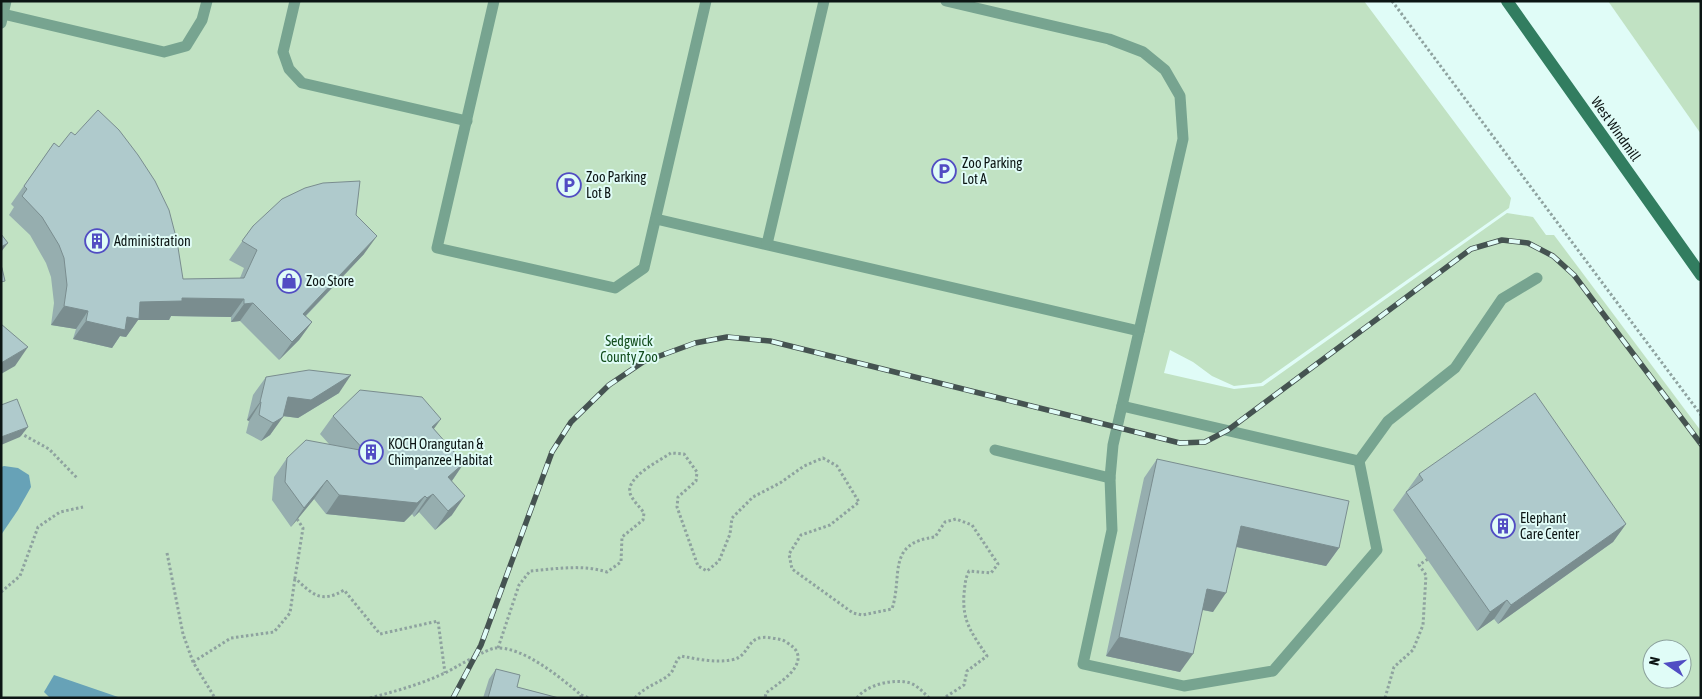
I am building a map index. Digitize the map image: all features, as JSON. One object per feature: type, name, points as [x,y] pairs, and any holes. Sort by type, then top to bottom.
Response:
[{"type":"street","name":"West Windmill","points":[[1507,1],[1701,275]]},
{"type":"lane","points":[[6,1],[2,18],[164,52],[186,46],[202,20],[207,1]]},
{"type":"lane","points":[[295,1],[283,52],[289,69],[302,83],[467,121]]},
{"type":"lane","points":[[494,1],[437,248],[614,288],[644,268],[706,1]]},
{"type":"lane","points":[[768,244],[824,1]]},
{"type":"lane","points":[[946,1],[1109,39],[1143,52],[1165,70],[1180,96],[1183,139],[1113,444],[1110,478],[1112,530],[1083,664],[1184,686],[1273,671],[1377,550],[1359,461],[1388,421],[1455,368],[1502,299],[1537,278]]},
{"type":"lane","points":[[656,219],[1139,331]]},
{"type":"lane","points":[[1122,406],[1359,461]]},
{"type":"lane","points":[[996,450],[1110,478]]},
{"type":"path","points":[[1392,1],[1701,416]]},
{"type":"path","points":[[18,431],[49,449],[78,479]]},
{"type":"path","points":[[498,648],[519,585],[530,571],[577,567],[594,568],[607,572],[621,562],[622,537],[643,520],[644,513],[630,495],[629,487],[633,479],[671,452],[684,454],[697,472],[696,481],[678,497],[677,507],[698,566],[707,571],[719,561],[730,534],[732,518],[753,497],[780,483],[804,466],[823,458],[837,466],[859,502],[830,525],[800,535],[789,554],[792,569],[853,613],[862,615],[892,609],[896,598],[899,564],[904,549],[920,539],[935,537],[944,522],[956,519],[972,525],[998,564],[991,573],[969,571],[965,579],[963,605],[965,620],[986,656],[967,671],[964,685],[944,698]]},
{"type":"path","points":[[1,592],[20,576],[38,527],[60,512],[83,507]]},
{"type":"path","points":[[193,662],[231,638],[274,632],[290,613],[303,528],[297,520]]},
{"type":"path","points":[[167,553],[183,634],[193,662],[215,698]]},
{"type":"path","points":[[1385,698],[1394,667],[1413,650],[1423,625],[1426,575],[1419,566],[1428,559]]},
{"type":"path","points":[[295,578],[309,591],[322,598],[334,596],[344,590],[380,634],[438,621],[445,673]]},
{"type":"path","points":[[636,698],[640,692],[671,673],[676,661],[681,656],[714,661],[732,660],[740,657],[754,640],[761,636],[784,640],[795,648],[798,658],[794,669],[766,693],[765,698]]},
{"type":"path","points":[[370,698],[408,688],[445,673],[492,648],[520,653],[570,685],[581,697],[589,698]]},
{"type":"path","points":[[857,698],[860,693],[879,685],[896,681],[909,683],[920,689],[929,698]]},
{"type":"green space","name":"Sedgwick County Zoo","points":[[1,1],[1364,1],[1511,198],[1509,208],[1261,383],[1234,386],[1212,376],[1193,362],[1170,350],[1164,373],[1234,389],[1263,386],[1507,213],[1533,217],[1546,235],[1554,235],[1701,431],[1701,698],[1,698]]},
{"type":"green space","points":[[1608,1],[1701,1],[1701,134]]},
{"type":"water","points":[[1,467],[18,468],[29,475],[31,487],[1,535]]},
{"type":"water","points":[[54,675],[121,698],[50,698],[44,692]]},
{"type":"building","points":[[98,110],[119,130],[155,181],[169,210],[177,241],[183,279],[244,278],[257,250],[242,241],[253,226],[282,199],[305,188],[323,183],[360,181],[356,215],[377,236],[303,314],[312,322],[292,342],[253,303],[244,304],[244,299],[182,298],[182,301],[140,302],[139,319],[127,317],[125,330],[86,321],[88,311],[64,306],[67,285],[64,258],[59,245],[42,217],[22,196],[27,189],[24,186],[54,143],[59,147],[71,132],[75,135]]},
{"type":"building","points":[[1,234],[8,243],[1,247]]},
{"type":"building","points":[[1,266],[5,281],[1,282]]},
{"type":"building","points":[[1,324],[28,347],[1,363]]},
{"type":"building","points":[[309,370],[351,375],[311,400],[288,397],[283,417],[273,423],[259,415],[266,377]]},
{"type":"building","name":"KOCH Orangutan & Chimpanzee Habitat","points":[[360,390],[422,397],[441,419],[432,427],[464,463],[448,477],[465,496],[448,511],[433,494],[427,498],[425,496],[417,503],[339,495],[327,480],[304,508],[285,482],[287,458],[306,440],[365,451],[333,416]]},
{"type":"building","name":"Elephant Care Center","points":[[1535,393],[1626,524],[1511,605],[1507,600],[1490,612],[1406,492],[1423,480],[1419,474]]},
{"type":"building","points":[[17,399],[28,427],[1,437],[1,405]]},
{"type":"building","points":[[1157,459],[1349,501],[1339,548],[1241,526],[1226,593],[1207,589],[1193,654],[1119,637]]},
{"type":"building","points":[[496,669],[520,675],[517,687],[559,698],[488,698]]},
{"type":"railway","points":[[453,698],[481,645],[552,452],[571,422],[609,385],[643,362],[695,343],[727,337],[770,341],[1180,443],[1205,442],[1228,430],[1471,249],[1502,240],[1528,243],[1553,256],[1574,275],[1701,444]]},
{"type":"place","name":"Zoo Parking Lot A","points":[[944,171]]},
{"type":"place","name":"Zoo Parking Lot B","points":[[569,185]]},
{"type":"place","name":"Administration","points":[[97,241]]},
{"type":"place","name":"Zoo Store","points":[[289,281]]},
{"type":"place","name":"KOCH Orangutan & Chimpanzee Habitat","points":[[371,452]]},
{"type":"place","name":"Elephant Care Center","points":[[1503,526]]}]
